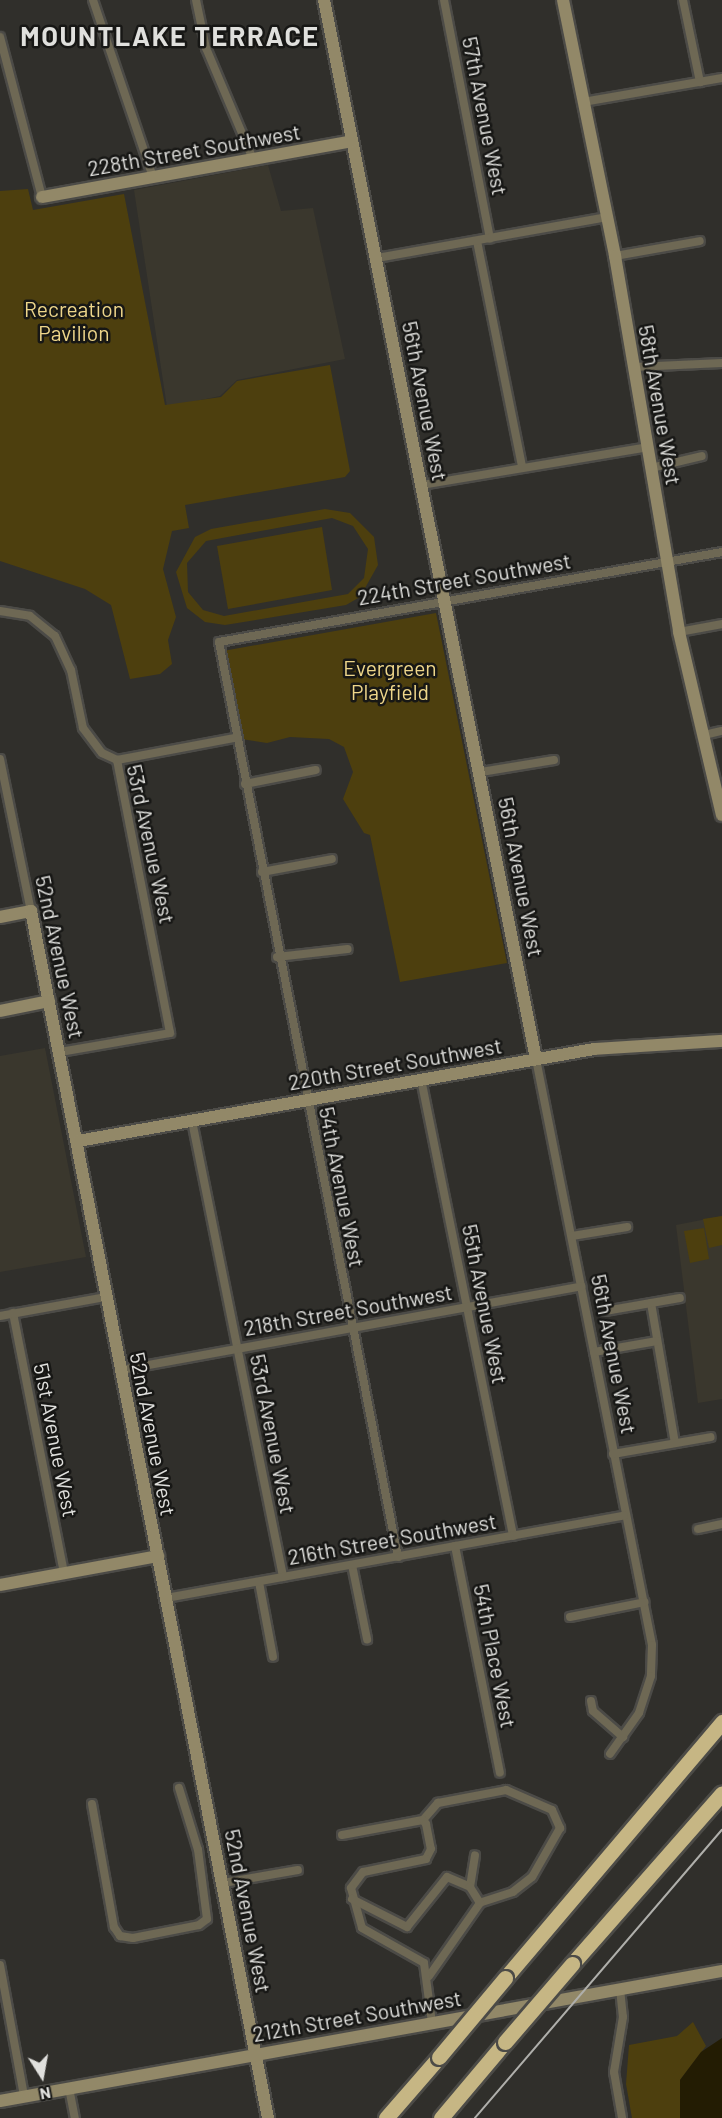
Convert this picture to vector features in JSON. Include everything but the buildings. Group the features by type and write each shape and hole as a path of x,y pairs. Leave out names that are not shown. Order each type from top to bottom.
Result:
{"highway":[{"path":"386,2118 722,1722"},
{"path":"441,2118 722,1793"}],"street":[{"path":"93,0 153,177"},
{"path":"196,0 206,48 253,159"},
{"name":"56th Avenue West","path":"324,0 481,772 624,1516 645,1602 651,1676 639,1713 610,1754"},
{"name":"57th Avenue West","path":"444,0 490,239"},
{"name":"58th Avenue West","path":"563,0 615,256 679,632 722,815"},
{"path":"683,0 700,82"},
{"path":"0,37 42,197"},
{"path":"583,102 722,78"},
{"name":"228th Street Southwest","path":"42,197 352,141"},
{"path":"377,258 607,218"},
{"path":"477,241 522,467"},
{"path":"615,256 700,241"},
{"path":"634,367 722,363"},
{"path":"422,485 648,447"},
{"path":"651,468 702,456"},
{"name":"224th Street Southwest","path":"217,647 226,640 722,552"},
{"name":"53rd Avenue West","path":"0,611 30,616 55,636 71,670 83,728 102,753 117,760 170,1033 60,1052"},
{"path":"679,632 722,624"},
{"name":"54th Avenue West","path":"217,647 398,1557"},
{"path":"704,735 722,731"},
{"path":"117,760 235,738"},
{"name":"52nd Avenue West","path":"0,759 78,1141 106,1297 268,2118"},
{"path":"481,772 554,760"},
{"path":"244,784 316,770"},
{"path":"262,872 332,859"},
{"path":"0,917 31,911"},
{"path":"277,957 348,949"},
{"path":"0,1011 49,1001"},
{"name":"220th Street Southwest","path":"78,1141 536,1059 627,1045 722,1041"},
{"name":"55th Avenue West","path":"422,1079 513,1536"},
{"name":"53rd Avenue West","path":"192,1121 283,1577"},
{"path":"572,1236 627,1227"},
{"name":"218th Street Southwest","path":"121,1370 581,1286"},
{"path":"0,1316 106,1297"},
{"path":"605,1311 680,1298"},
{"path":"651,1303 675,1443"},
{"name":"51st Avenue West","path":"13,1313 64,1574"},
{"path":"594,1352 657,1341"},
{"path":"613,1454 711,1437"},
{"name":"216th Street Southwest","path":"166,1598 624,1516"},
{"path":"698,1528 722,1524"},
{"name":"54th Place West","path":"455,1546 500,1773"},
{"path":"0,1585 158,1557"},
{"path":"352,1565 367,1640"},
{"path":"259,1582 273,1657"},
{"path":"570,1617 645,1602"},
{"path":"591,1701 593,1711 623,1737"},
{"path":"92,1804 114,1927 120,1936 133,1938 199,1925 207,1919 198,1850 179,1788"},
{"path":"342,1835 423,1820 438,1803 491,1789 552,1810 560,1828 532,1878 513,1892 480,1903 429,1976"},
{"path":"423,1820 431,1850 426,1859 363,1872 353,1880 352,1899 362,1929 424,1963 429,1976 432,2023"},
{"path":"470,1887 475,1855"},
{"path":"223,1883 298,1870"},
{"path":"352,1899 407,1927 447,1877 470,1887 480,1903"},
{"path":"0,1965 24,2096"},
{"name":"212th Street Southwest","path":"0,2101 722,1971"},
{"path":"620,1989 623,2017 614,2072 622,2118"},
{"path":"69,2088 75,2118"}],"shaded area":[{"path":"268,165 281,211 313,208 345,359 237,380 220,396 167,407 134,190"},
{"path":"45,1048 86,1257 0,1272 0,1056"},
{"path":"722,1216 722,1399 698,1403 676,1225"},
{"path":"722,2038 722,2118 680,2118 680,2080 701,2052"}],"green space":[{"name":"Recreation Pavilion","path":"28,189 33,210 124,194 165,405 221,397 237,381 330,365 350,471 345,477 185,505 189,528 172,531 163,569 176,617 168,640 172,664 160,674 130,679 111,605 85,589 0,561 0,191"},
{"path":"325,509 350,513 374,537 378,565 360,597 346,605 225,625 205,622 187,608 176,572 195,537 211,529","holes":["332,518 353,526 368,549 364,578 348,594 224,616 203,610 188,592 187,563 206,541"]},
{"path":"322,527 332,590 228,609 217,546"},
{"name":"Evergreen Playfield","path":"436,613 507,963 400,982 370,835 364,833 343,799 353,772 344,747 329,739 290,737 267,743 241,739 223,651"},
{"path":"722,1216 722,1245 709,1248 703,1219"},
{"path":"704,1228 709,1259 690,1263 684,1231"},
{"path":"693,2022 706,2046 680,2080 680,2118 632,2118 626,2084 629,2045 677,2036"}],"tram line":[{"path":"475,2118 722,1830"}],"district":[{"name":"MOUNTLAKE TERRACE","path":"170,36"}]}
